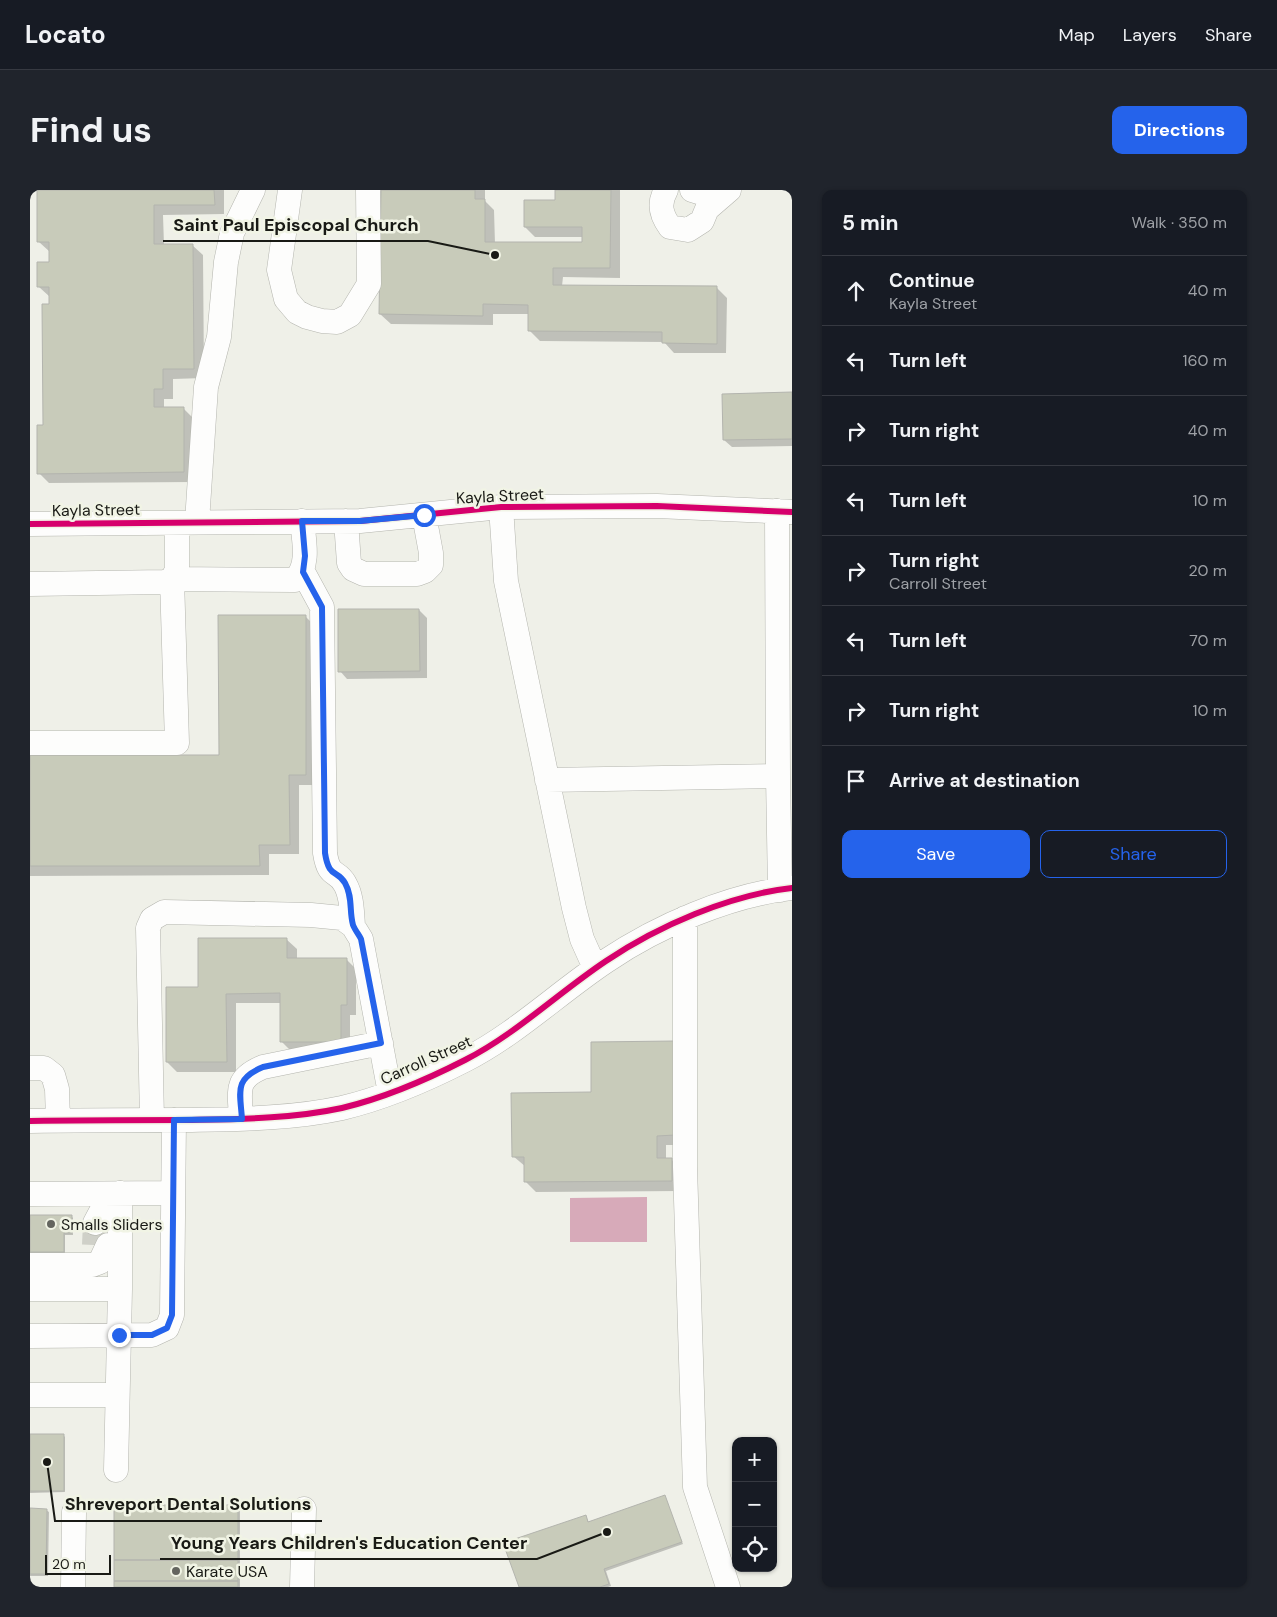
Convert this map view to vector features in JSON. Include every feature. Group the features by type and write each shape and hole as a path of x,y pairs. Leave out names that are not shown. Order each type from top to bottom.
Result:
{"street":[{"path":"30,742 177,742 172,579 177,570 187,523 206,387 219,336 226,262 232,233 253,190"},
{"path":"290,190 279,270 286,299 298,312 307,317 322,321 338,322 350,315 369,284 368,190"},
{"path":"666,190 661,198 661,216 670,227 688,230 702,221 707,209 723,194"},
{"path":"692,190 723,194"},
{"name":"Kayla Street","path":"30,524 346,521 501,507 657,506 784,511"},
{"path":"501,507 506,581 574,908 582,939 595,968"},
{"path":"784,511 778,776 786,889"},
{"path":"346,521 349,562 353,569 364,574 417,574 425,571 431,565 431,553 424,515"},
{"path":"302,521 305,556 303,572 322,607 325,853 327,866 332,873 344,881 350,894 353,926"},
{"path":"30,584 165,582 172,579 295,580 303,572"},
{"path":"547,780 778,776"},
{"name":"Carroll Street","path":"30,1121 242,1119 311,1114 343,1108 390,1093 466,1060 522,1025 595,968 632,945 686,918 716,907 786,889"},
{"path":"30,1336 152,1335 167,1328 172,1315 173,1193 163,1120 148,928 152,919 164,912 311,915 342,918 353,926 361,939 390,1093"},
{"path":"686,918 685,1167 695,1487 728,1587"},
{"path":"242,1119 240,1087 243,1079 250,1072 263,1067 381,1043"},
{"path":"30,1068 44,1068 53,1075 57,1089 58,1120"},
{"path":"30,1194 104,1223 173,1193"},
{"path":"30,1265 92,1265 100,1262 104,1223"},
{"path":"104,1223 120,1289 116,1470"},
{"path":"30,1289 120,1289"},
{"path":"30,1395 117,1395"},
{"path":"302,1587 304,1509"},
{"path":"73,1587 74,1512"}],"shaded area":[{"path":"647,1197 647,1242 570,1242 570,1198"}],"building":[{"path":"37,190 214,190 215,205 154,205 154,244 193,244 194,369 163,369 163,389 154,389 154,407 184,407 184,472 37,474 37,425 43,425 42,304 49,304 49,287 37,287 37,262 49,262 49,242 37,242"},
{"path":"381,190 475,190 475,199 485,199 485,242 582,242 582,227 524,227 524,200 555,200 555,190 611,190 610,268 553,268 553,285 717,286 717,344 662,343 662,332 528,331 528,305 483,304 483,316 379,314"},
{"path":"792,392 792,439 723,440 722,394"},
{"path":"338,609 419,609 420,671 338,672"},
{"path":"218,615 306,615 306,775 289,775 290,845 259,845 260,866 30,866 30,755 219,755"},
{"path":"198,938 287,938 287,958 347,958 347,1005 341,1005 341,1042 280,1042 280,993 226,994 227,1062 166,1062 166,987 198,987"},
{"path":"675,1041 675,1135 657,1136 657,1158 672,1158 672,1181 524,1182 524,1157 512,1157 511,1093 591,1092 591,1042"},
{"name":"Smalls Sliders","path":"30,1215 72,1215 72,1233 64,1233 64,1252 30,1252"},
{"path":"30,1434 64,1434 64,1491 30,1491"},
{"path":"665,1495 682,1542 604,1569 609,1584 600,1587 519,1587 503,1543 586,1515 588,1522"},
{"path":"114,1505 238,1505 238,1560 114,1560"},
{"path":"30,1508 47,1509 46,1574 30,1574"},
{"name":"Karate USA","path":"114,1560 238,1560 238,1581 114,1581"},
{"path":"114,1581 238,1581 238,1587 114,1587"}],"tunnel":[{"path":"94,1245 95,1223"}],"cycle path":[{"path":"30,524 360,521 501,507 657,506 792,512"},
{"path":"30,1121 264,1118 323,1112 373,1099 435,1075 484,1050 606,961 671,924 744,897 792,888"}],"place":[{"name":"Saint Paul Episcopal Church","path":"495,255"},
{"name":"Smalls Sliders","path":"51,1224"},
{"name":"Shreveport Dental Solutions","path":"47,1462"},
{"name":"Young Years Children's Education Center","path":"607,1532"},
{"name":"Karate USA","path":"176,1571"}],"route":[{"path":"119,1335 152,1335 167,1328 172,1315 174,1120 242,1119 240,1087 243,1079 250,1072 263,1067 381,1043 361,939 353,926 350,894 344,881 332,873 327,866 325,853 322,607 303,572 305,556 302,521 360,521 424,515"}]}
